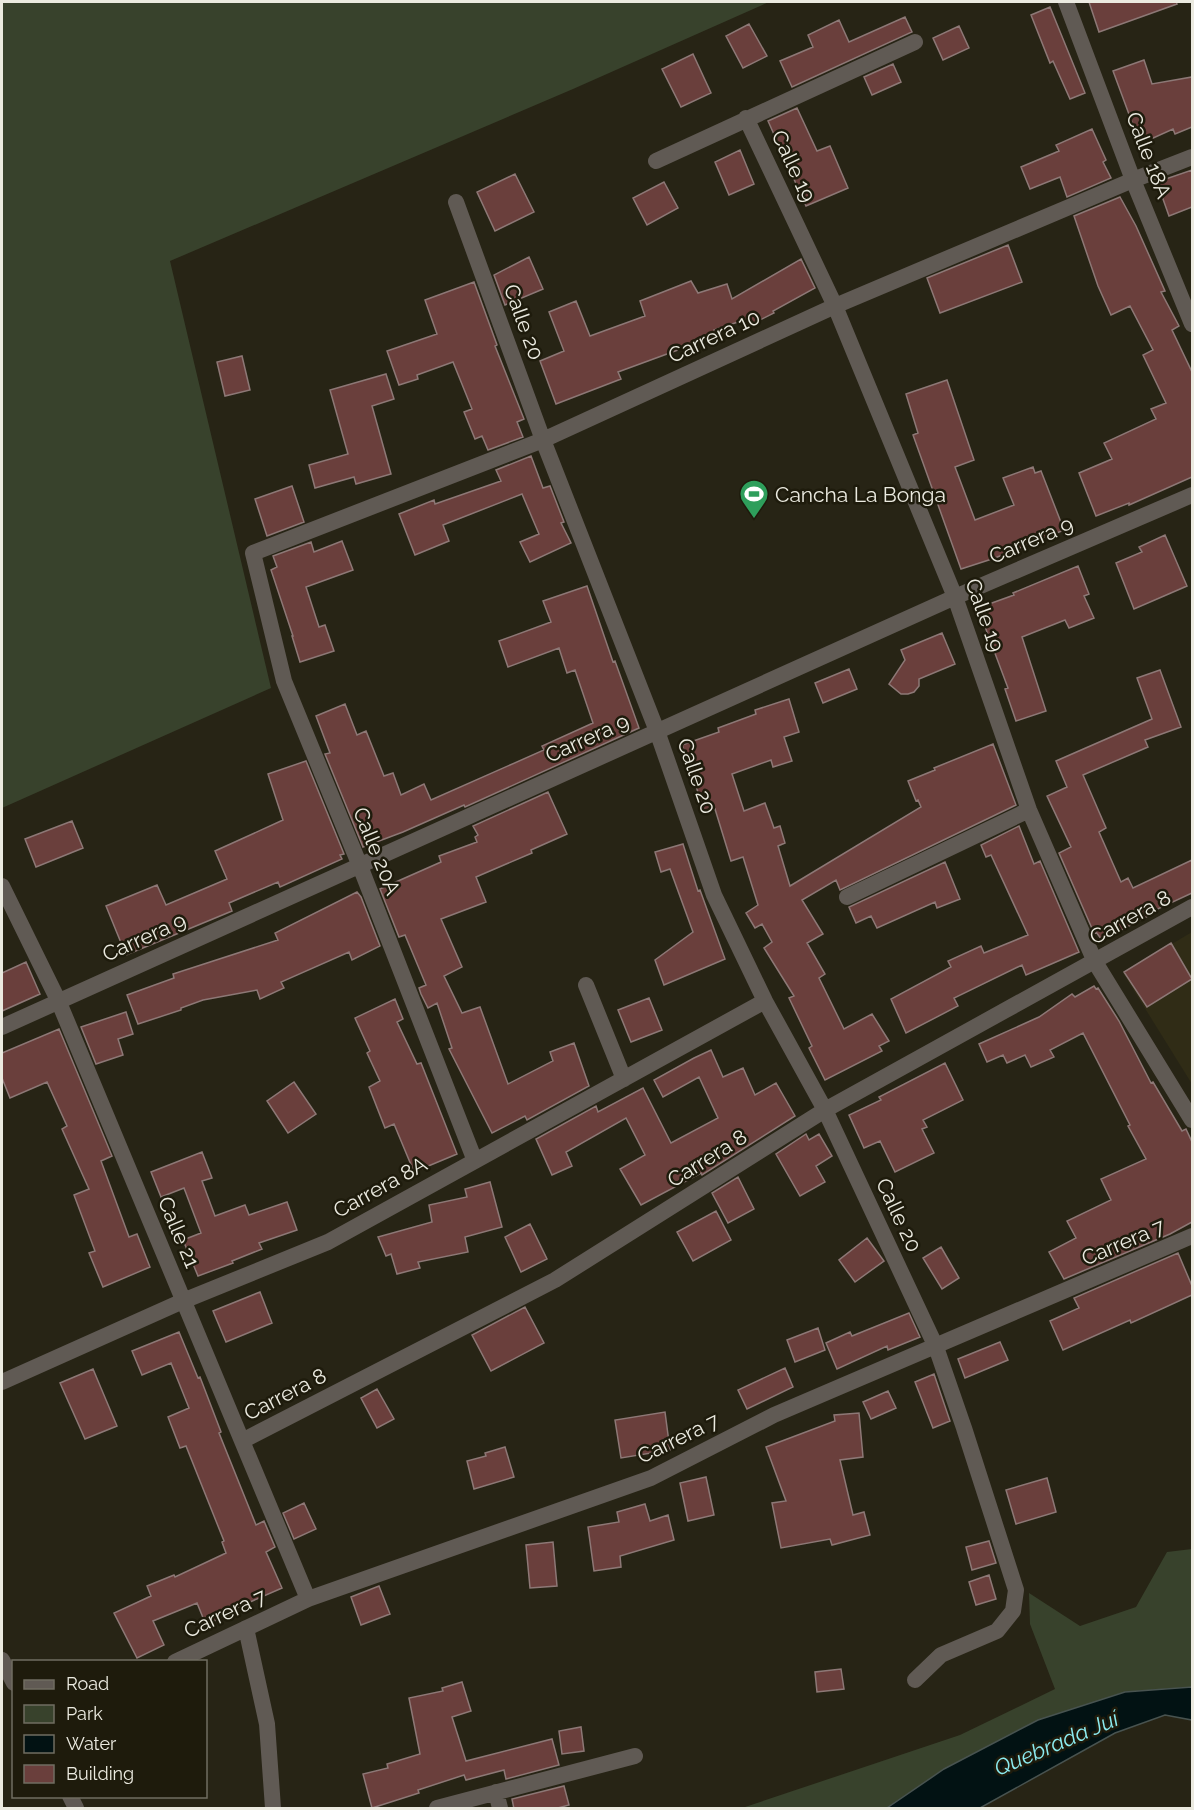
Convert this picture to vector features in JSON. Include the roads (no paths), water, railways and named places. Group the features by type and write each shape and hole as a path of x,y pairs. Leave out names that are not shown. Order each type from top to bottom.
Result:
{"street":[{"name":"Calle 18A","path":"1066,2 1133,180 1192,324"},
{"path":"656,160 915,42"},
{"name":"Calle 19","path":"746,118 835,306 955,597 1029,810 1095,962 1192,1120"},
{"name":"Carrera 10","path":"253,553 543,440 835,306 1192,157"},
{"name":"Calle 20","path":"456,202 543,440 657,731 714,895 765,1001 825,1110 936,1347 1016,1590 1013,1611 997,1631 941,1655 915,1680"},
{"name":"Carrera 9","path":"2,1027 955,597 1192,495"},
{"name":"Calle 20A","path":"253,553 284,681 360,866 475,1161"},
{"path":"847,897 1029,810"},
{"name":"Calle 21","path":"2,886 58,1000 308,1599"},
{"name":"Carrera 8","path":"242,1442 555,1280 825,1110 1192,907"},
{"path":"586,985 624,1079"},
{"name":"Carrera 8A","path":"2,1382 183,1301 328,1242 765,1001"},
{"name":"Carrera 7","path":"179,1660 308,1599 651,1478 774,1415 1192,1236"},
{"path":"246,1628 267,1724 273,1809"},
{"path":"2,1659 12,1679"},
{"path":"437,1809 498,1800 635,1756"}],"water":[{"name":"Quebrada Juí","path":"1192,1687 1192,1720 1165,1715 1115,1733 980,1808 887,1808 944,1769 1038,1720 1125,1692"}],"place":[{"name":"Cancha La Bonga","path":"754,520"}]}
